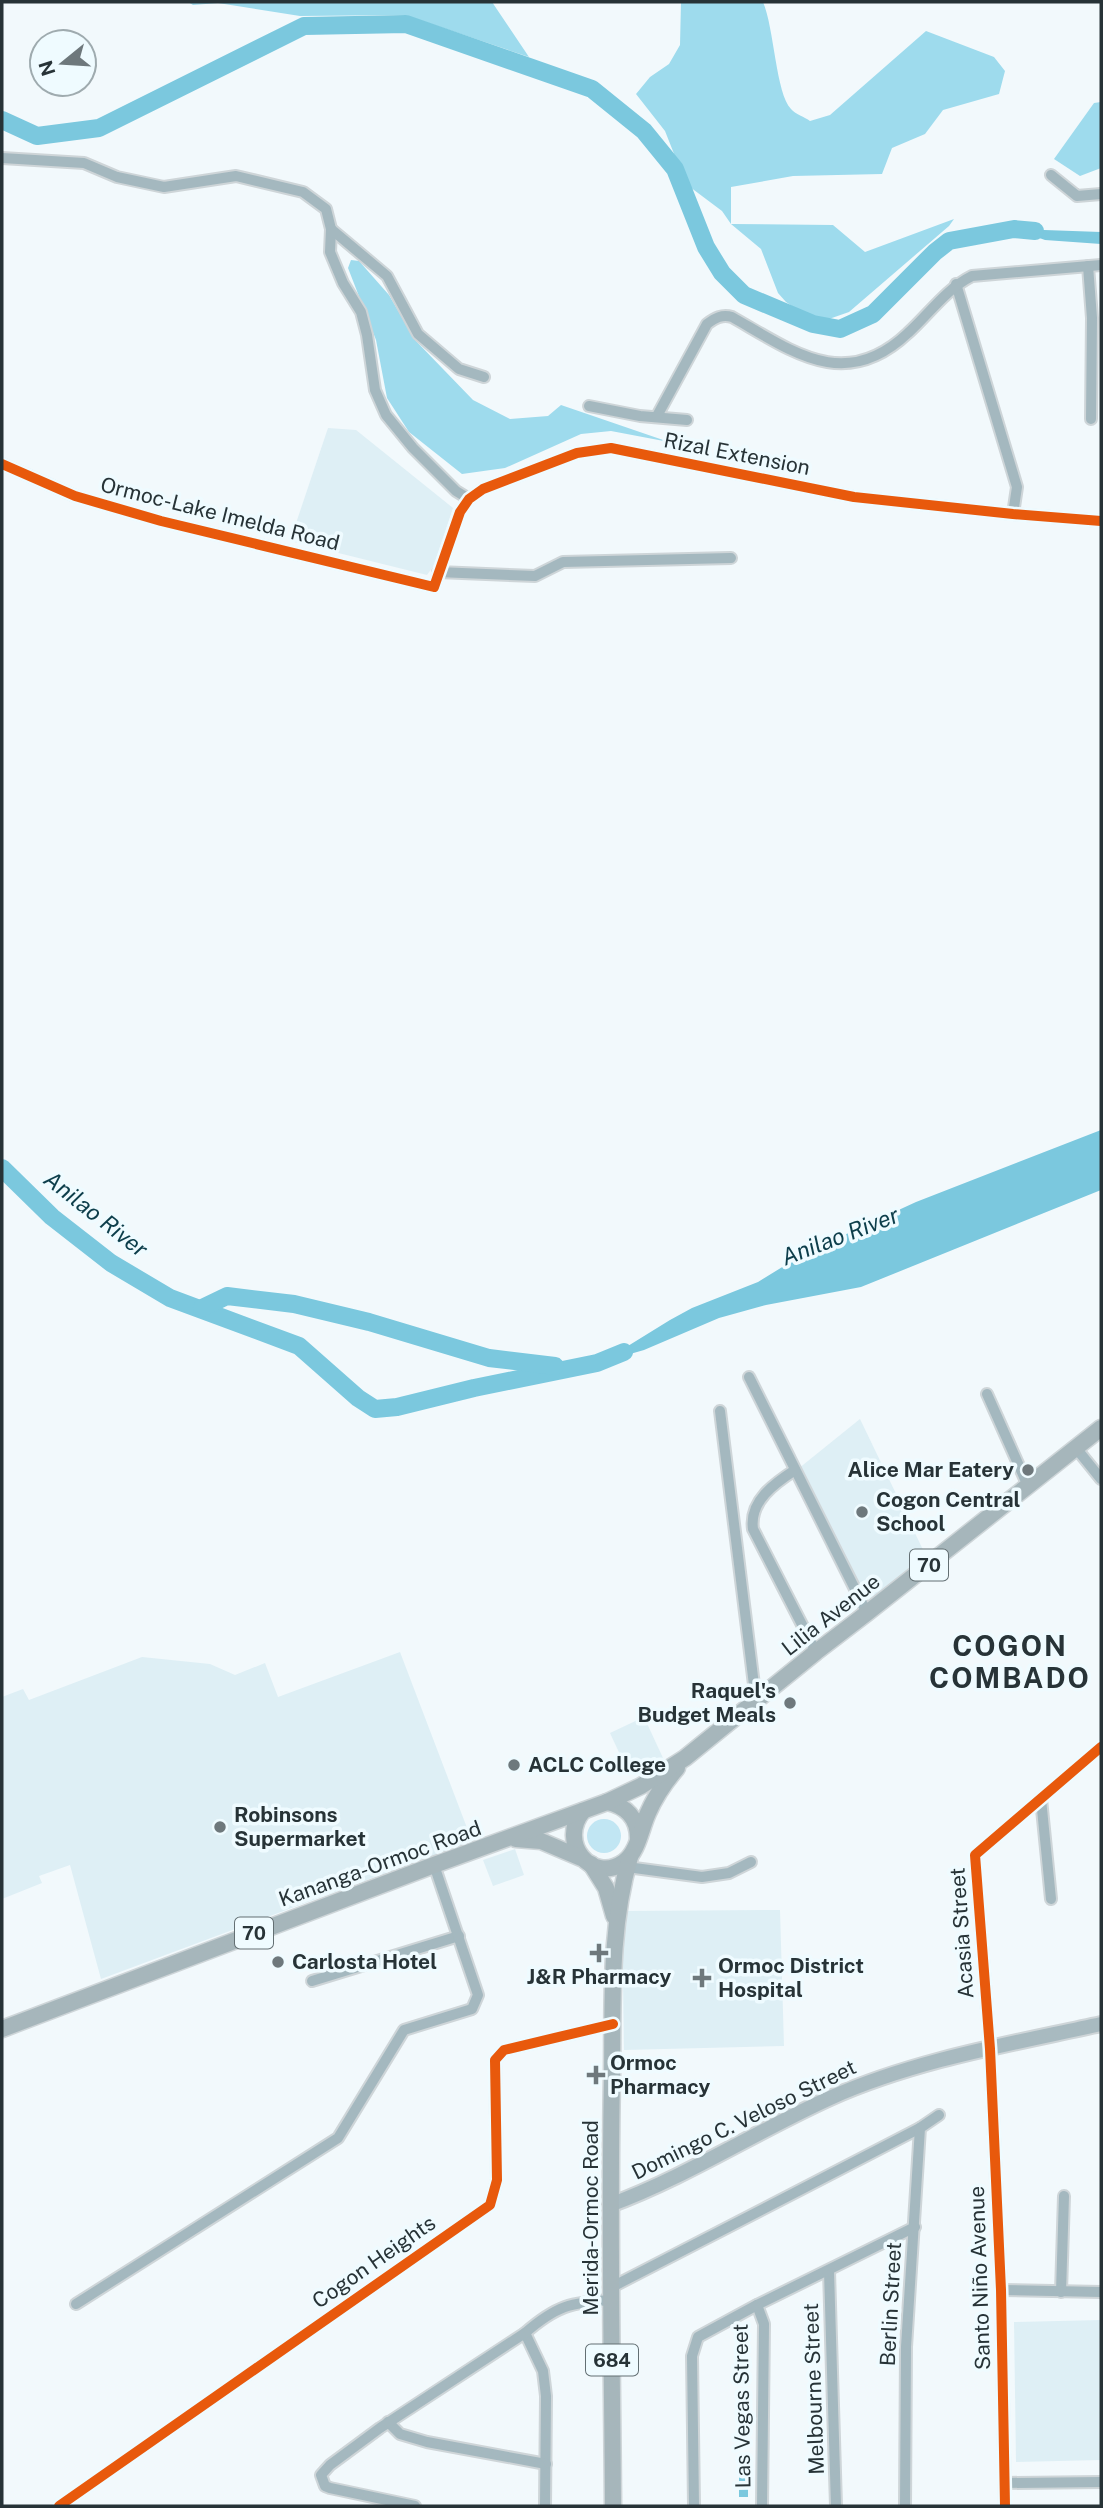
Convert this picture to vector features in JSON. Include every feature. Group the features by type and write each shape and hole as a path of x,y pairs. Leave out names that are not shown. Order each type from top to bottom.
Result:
{"highway":[{"name":"Lilia Avenue","path":"685,1758 816,1651 867,1614 1101,1428"},
{"name":"70","path":"583,1811 641,1786 685,1758"},
{"name":"70","path":"510,1839 541,1841 607,1868 629,1862 654,1800 685,1758"},
{"path":"607,1802 624,1808 631,1814 638,1831 638,1840"},
{"path":"583,1811 575,1824 573,1839 587,1862"},
{"name":"Kananga-Ormoc Road","path":"2,2029 434,1864 583,1811"},
{"name":"Merida-Ormoc Road","path":"587,1862 602,1880 610,1896 615,1929 610,2205 613,2506"},
{"name":"Merida-Ormoc Road","path":"615,1929 629,1862"}],"main road":[{"name":"Domingo C. Veloso Street","path":"610,2205 645,2192 830,2098 892,2074 1101,2024"}],"street":[{"path":"2,158 84,163 117,177 164,187 236,176 303,192 326,209 331,229 330,252 343,283 360,312 367,335 376,390 386,415 413,448 456,491 469,499 460,512 438,572 535,576 563,562 731,558"},
{"path":"1051,175 1077,196 1101,194"},
{"path":"331,229 387,276 418,334 459,369 484,377"},
{"path":"657,416 707,324 714,318 724,315 732,317 805,358 822,362 859,361 895,345 957,284 972,276 1101,265"},
{"path":"1088,266 1092,318 1091,419"},
{"path":"957,284 1017,487 1013,514"},
{"path":"589,406 640,416 687,420"},
{"name":"Rizal Extension","path":"469,499 483,489 577,453 611,448 854,497 1101,521"},
{"name":"Ormoc-Lake Imelda Road","path":"2,464 87,500 161,521 434,587 438,572"},
{"path":"750,1377 867,1614"},
{"path":"987,1394 1028,1486"},
{"path":"720,1411 755,1701"},
{"path":"1076,1448 1101,1479"},
{"path":"796,1469 764,1495 754,1510 752,1521 753,1530 816,1651"},
{"name":"Acasia Street","path":"990,2049 975,1855 1101,1747"},
{"path":"1041,1799 1051,1899"},
{"path":"629,1862 702,1877 729,1873 751,1862"},
{"path":"76,2304 338,2138 404,2030 472,2009 478,1995 434,1864"},
{"path":"312,1981 458,1936"},
{"name":"Cogon Heights","path":"59,2506 490,2205 498,2180 495,2060 504,2050 613,2024"},
{"name":"Santo Niño Avenue","path":"990,2049 1001,2290 1005,2506"},
{"path":"415,2506 325,2486 321,2475 330,2465 388,2422 525,2333 545,2316 579,2302 612,2293 920,2128 939,2115"},
{"name":"Berlin Street","path":"905,2506 906,2347 920,2128"},
{"path":"1061,2292 1065,2196"},
{"path":"694,2506 692,2356 698,2337 915,2227"},
{"name":"Melbourne Street","path":"829,2271 836,2506"},
{"path":"1001,2290 1101,2292"},
{"name":"Las Vegas Street","path":"757,2305 764,2324 762,2506"},
{"path":"525,2333 543,2371 547,2396 545,2506"},
{"path":"388,2422 400,2434 427,2442 546,2464"},
{"path":"1004,2483 1101,2482"}],"shaded area":[{"path":"188,2 492,2 529,57 405,15 300,16 218,3 193,5"},
{"path":"681,2 763,2 786,101 793,111 810,121 830,115 926,31 994,57 1005,71 999,94 943,110 925,134 892,148 882,174 793,176 731,187 731,224 722,211 686,184 665,131 636,94 650,77 669,64 680,45"},
{"path":"1101,102 1101,168 1080,176 1054,159 1094,103"},
{"path":"954,219 849,312 829,319 805,315 786,302 778,293 761,249 731,224 833,225 865,252"},
{"path":"1014,229 1101,232 1101,244 1045,240"},
{"path":"351,260 359,261 389,295 415,340 473,400 510,419 548,416 561,405 669,442 611,431 581,434 505,468 462,474 409,432 387,398 376,340 348,268"},
{"path":"328,428 356,430 453,508 434,565 427,575 290,541"},
{"path":"1101,1130 1101,1190 861,1287 766,1305 719,1318 644,1350 602,1362 692,1308 758,1282 805,1253 916,1202"},
{"name":"Cogon Central School","path":"860,1419 926,1556 866,1603 798,1469"},
{"path":"400,1652 472,1841 101,1979 70,1865 39,1876 42,1883 2,1899 2,1697 23,1689 29,1700 142,1657 210,1664 235,1675 265,1663 278,1697"},
{"path":"644,1717 663,1758 629,1774 610,1733"},
{"path":"604,1819 616,1824 621,1836 616,1848 604,1853 592,1848 587,1836 592,1824"},
{"path":"515,1849 524,1875 493,1886 483,1860"},
{"name":"Ormoc District Hospital","path":"780,1910 784,2046 624,2050 622,1911"},
{"path":"1101,2320 1101,2460 1016,2462 1014,2322"},
{"path":"739,2467 748,2467 748,2497 739,2497"}],"waterway":[{"path":"2,120 37,136 99,128 304,26 406,24 592,89 644,131 675,169 706,247 722,273 744,295 813,324 840,329 873,314 949,241 1014,229 1035,231"},
{"name":"Anilao River","path":"2,1168 52,1217 111,1263 170,1298 299,1346 358,1398 375,1409 397,1407 597,1363 624,1352"},
{"name":"Anilao River","path":"202,1308 227,1296 294,1304 369,1322 489,1358 555,1366"}],"cycle path":[{"path":"2,464 75,496 161,521 434,587 460,512 469,499 483,489 577,453 611,448 854,497 1101,521"},
{"path":"1005,2506 1001,2290 990,2049 975,1855 1101,1747"},
{"path":"59,2506 490,2205 497,2180 495,2060 504,2050 613,2024"}],"place":[{"name":"Alice Mar Eatery","path":"1028,1470"},
{"name":"Cogon Central School","path":"862,1512"},
{"name":"Raquel's Budget Meals","path":"790,1703"},
{"name":"ACLC College","path":"514,1765"},
{"name":"Robinsons Supermarket","path":"220,1827"},
{"name":"J&R Pharmacy","path":"599,1953"},
{"name":"Carlosta Hotel","path":"278,1962"},
{"name":"Ormoc District Hospital","path":"702,1978"},
{"name":"Ormoc Pharmacy","path":"596,2075"}],"district":[{"name":"COGON COMBADO","path":"1010,1662"}]}
